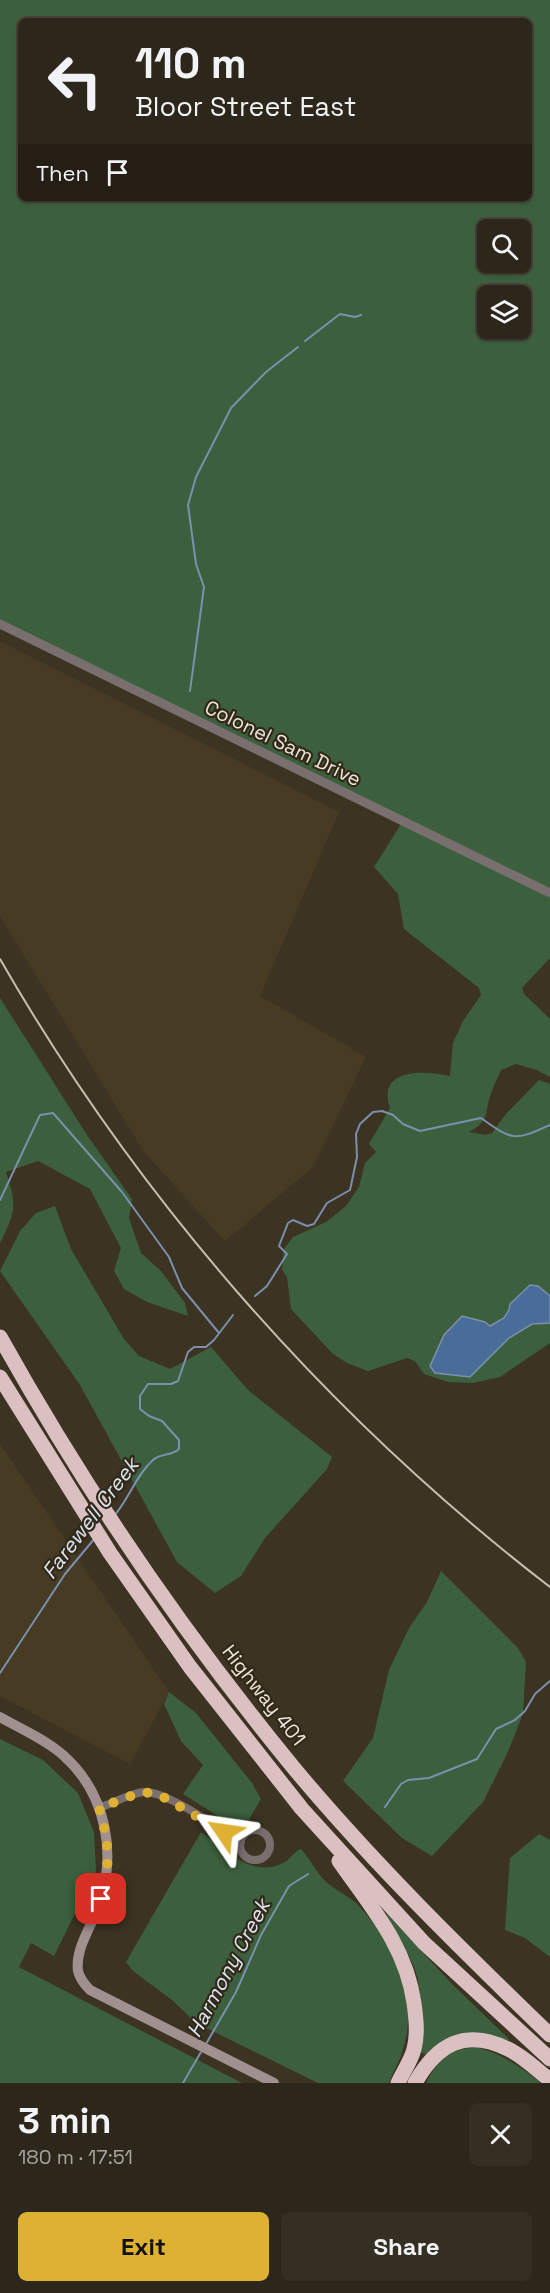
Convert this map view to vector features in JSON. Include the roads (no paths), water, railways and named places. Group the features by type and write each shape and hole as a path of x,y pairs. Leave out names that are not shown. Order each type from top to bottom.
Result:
{"highway":[{"name":"Highway 401","path":"0,1337 105,1512 200,1646 294,1767 446,1935 550,2035"},
{"name":"Highway 401","path":"0,1377 89,1523 190,1667 302,1809 424,1943 550,2059"},
{"path":"302,1809 393,1938 404,1960 411,1982 417,2023 414,2050 398,2083"},
{"path":"416,2083 437,2053 455,2042 481,2040 509,2049 550,2080"}],"main road":[{"path":"0,1717 39,1738 62,1754 84,1778 99,1808 108,1840 108,1868 101,1899 79,1958 78,1970 81,1980 90,1990 274,2083"}],"street":[{"name":"Colonel Sam Drive","path":"0,624 550,893"},
{"path":"99,1808 142,1792 158,1794 172,1800 241,1842"}],"water":[{"path":"530,1285 538,1286 550,1296 550,1323 532,1324 509,1338 470,1377 435,1373 430,1366 444,1335 462,1316 485,1322 490,1326 504,1318 510,1304"}],"waterway":[{"path":"305,341 340,314 355,317 361,315"},
{"path":"190,691 204,587 196,564 188,505 196,477 231,408 266,372 298,347"},
{"name":"Farewell Creek","path":"255,1296 267,1286 287,1254 279,1246 288,1223 293,1220 307,1226 314,1224 327,1203 350,1190 357,1157 356,1134 360,1124 373,1112 382,1111 393,1115 403,1124 420,1131 481,1118 500,1131 514,1136 529,1134 550,1125"},
{"path":"0,1200 40,1115 53,1113 122,1192 169,1257 182,1288 219,1333"},
{"name":"Farewell Creek","path":"114,1516 147,1466 159,1456 179,1449 179,1440 162,1421 149,1416 140,1409 140,1396 148,1384 171,1384 178,1381 188,1352 194,1347 206,1347 233,1315"},
{"name":"Farewell Creek","path":"0,1673 65,1574 95,1538"},
{"name":"Harmony Creek","path":"385,1807 401,1784 408,1780 429,1778 477,1759 496,1729 515,1720 525,1711 535,1694 550,1681"},
{"name":"Harmony Creek","path":"206,2044 236,1992 261,1935 289,1886 308,1874"},
{"name":"Harmony Creek","path":"183,2083 201,2052"}],"railway":[{"path":"0,959 54,1048 114,1135 177,1219 244,1300 390,1451 469,1521 550,1587"}]}
